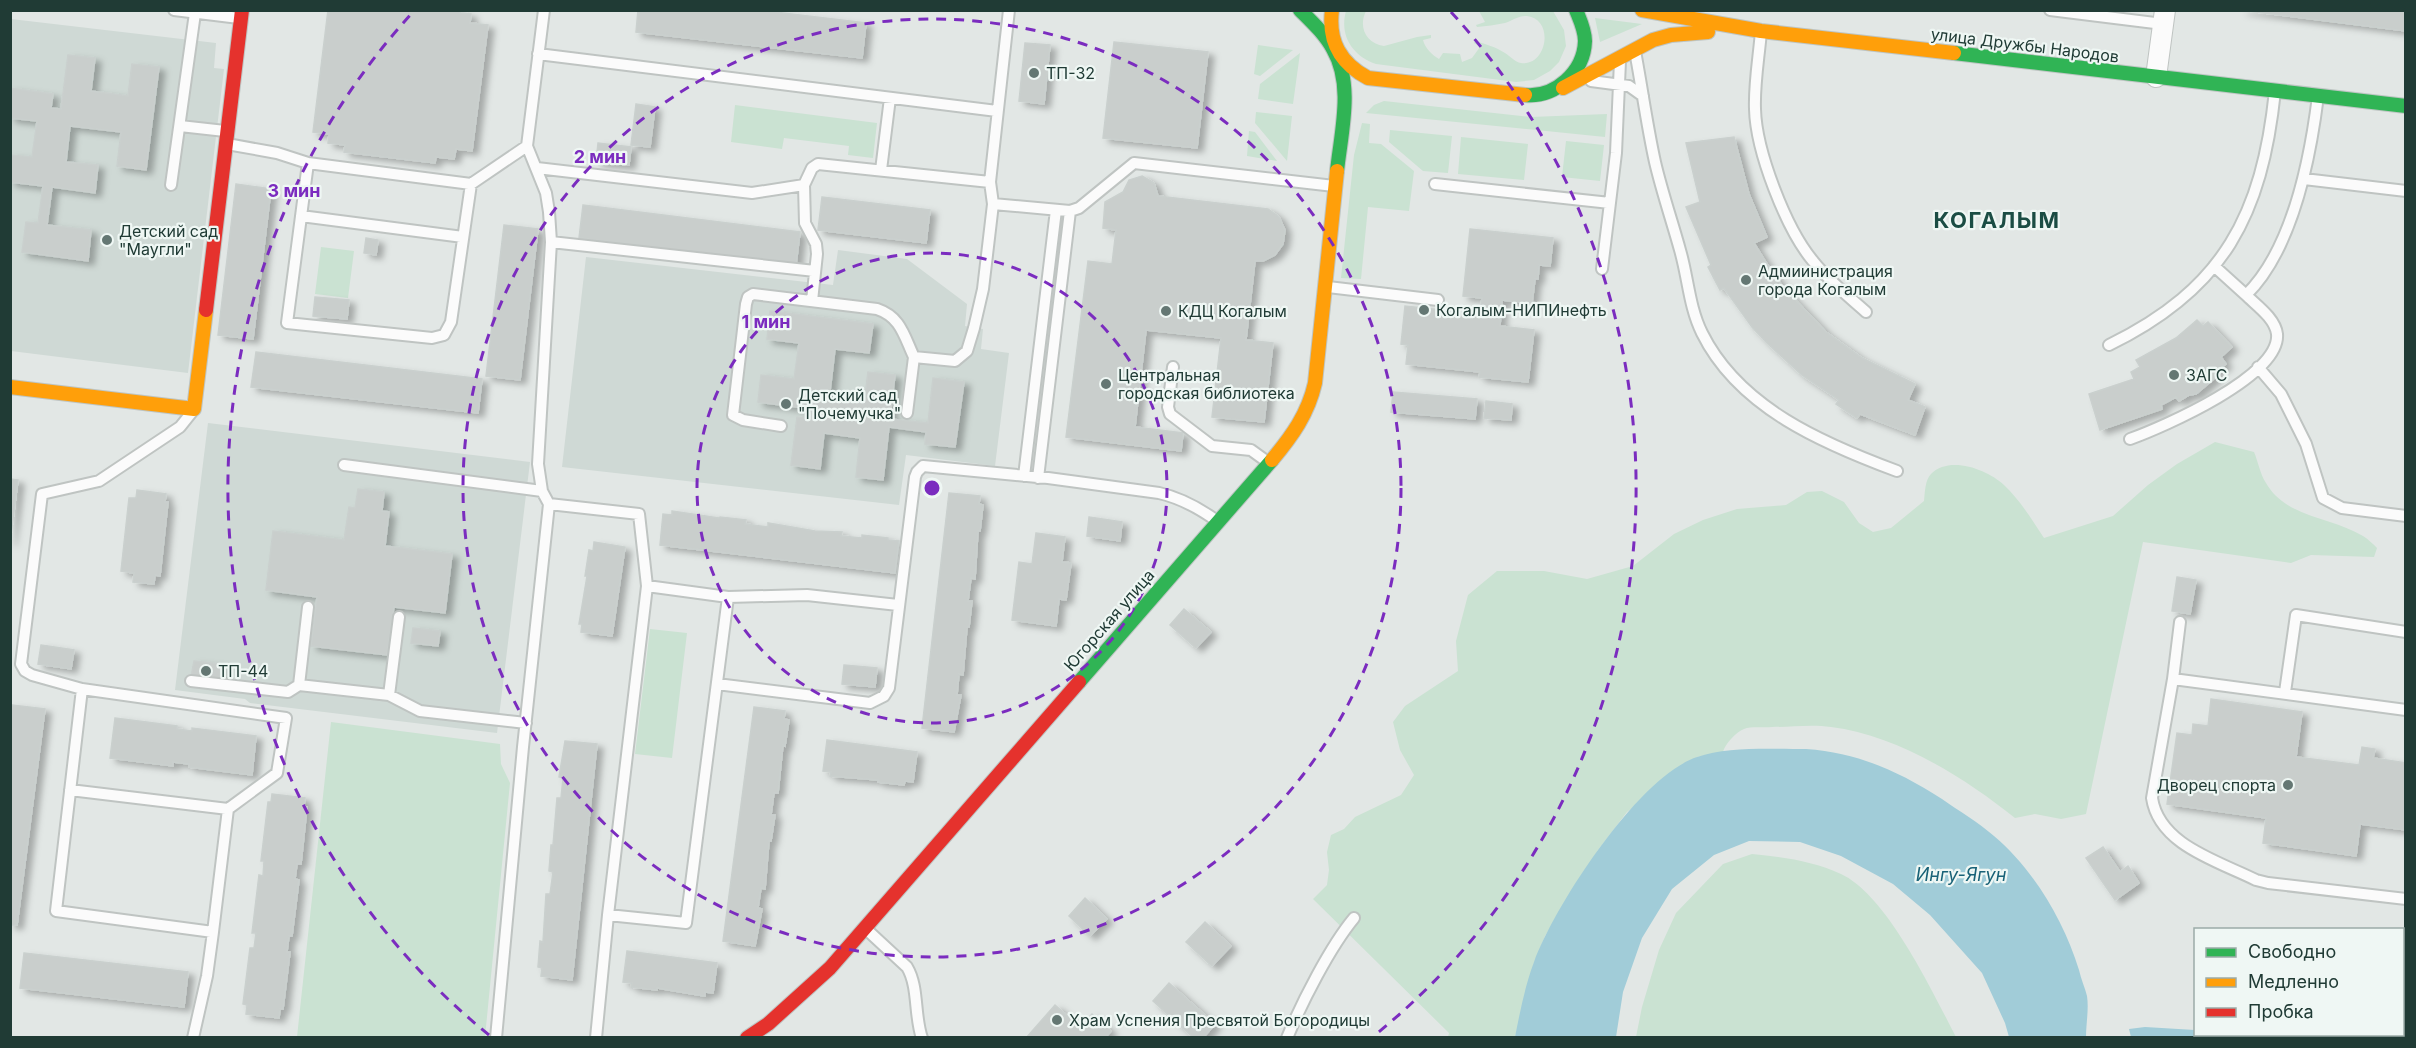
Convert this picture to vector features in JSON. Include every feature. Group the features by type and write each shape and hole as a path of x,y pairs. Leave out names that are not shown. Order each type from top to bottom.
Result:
{"street":[{"path":"1300,10 1348,66 1360,75 1398,83 1522,96 1536,96 1582,79 1666,36 1761,31"},
{"path":"1332,10 1330,33 1338,54"},
{"path":"1550,92 1563,85 1574,75 1581,62 1585,48 1585,34 1576,10"},
{"name":"улица Дружбы Народов","path":"1642,10 1761,31 2406,106"},
{"path":"10,387 194,409 242,14"},
{"path":"2156,77 2164,17"},
{"name":"Югорская улица","path":"747,1038 803,995 830,968 1298,428 1310,406 1317,373 1337,186 1346,95 1338,54"},
{"path":"1375,92 1398,83"},
{"path":"1341,148 1361,105"}],"lane":[{"path":"174,10 242,14"},
{"path":"496,1038 549,504 543,491 538,464 538,448 551,242 549,212 537,168 527,146 544,10"},
{"path":"914,357 955,361 967,351 983,289 993,204 990,182 1009,10"},
{"path":"2050,10 2164,17"},
{"path":"171,185 195,13"},
{"path":"1761,31 1755,110 1767,165 1776,190 1806,252 1866,312"},
{"path":"1635,51 1655,161 1681,252 1695,318 1702,334 1736,380 1782,417 1853,454 1898,471"},
{"path":"538,54 997,111"},
{"path":"1602,269 1616,153 1620,59"},
{"path":"1582,79 1635,89 1643,96"},
{"path":"2109,345 2140,328 2183,299 2214,266 2238,230 2258,186 2267,148 2275,91"},
{"path":"2246,295 2256,285 2272,260 2297,204 2304,179 2318,96"},
{"path":"881,170 890,98"},
{"path":"180,126 228,138 308,163 471,184 527,146"},
{"path":"308,163 287,323 432,339 444,335 451,322 471,184"},
{"path":"993,204 1070,211 1079,208 1134,163 1337,186"},
{"path":"812,301 817,254 816,244 805,223 804,185 812,168 818,164 990,182"},
{"path":"537,168 752,193 804,185"},
{"path":"2304,179 2406,191"},
{"path":"1435,184 1610,203"},
{"path":"1024,476 1056,210"},
{"path":"1038,478 1070,211"},
{"path":"301,216 463,237"},
{"path":"551,242 815,271"},
{"path":"2130,439 2165,426 2201,408 2232,388 2258,367 2273,349 2277,332 2274,325 2214,266"},
{"path":"1326,287 1438,300"},
{"path":"781,426 742,420 733,415 746,304 748,297 753,294 877,309 896,319 914,357 907,413"},
{"path":"1173,367 1168,406 1170,414 1212,446 1251,450 1269,463"},
{"path":"2258,367 2281,394 2306,444 2323,498 2342,508 2406,516"},
{"path":"70,790 228,809 278,773 286,718 82,689 33,675 25,671 21,664 42,494 99,481 180,428 194,409"},
{"path":"344,465 543,491"},
{"path":"717,684 870,703 884,696 889,688 917,472 923,466 1024,476 1174,497 1203,511 1217,521"},
{"path":"549,504 639,514 647,586 608,915 596,1038"},
{"path":"647,586 728,597 807,595 898,605"},
{"path":"608,915 686,923 728,597"},
{"path":"299,685 308,607"},
{"path":"2285,692 2296,615 2406,632"},
{"path":"389,695 399,618"},
{"path":"2180,622 2173,679 2152,798 2154,812 2172,836 2268,884 2406,899"},
{"path":"2173,679 2285,692 2406,710"},
{"path":"191,681 288,692 299,685 389,695 420,711 526,723"},
{"path":"82,689 56,910 213,932"},
{"path":"193,1038 207,976 228,809"},
{"path":"1287,1038 1303,1003 1344,930 1354,918"},
{"path":"865,928 907,967 912,975 917,1022 922,1038"}],"shaded area":[{"name":"Детский сад \"Маугли\"","path":"11,19 216,43 214,68 224,69 188,373 11,351"},
{"name":"Детский сад \"Почемучка\"","path":"838,250 907,259 967,304 965,326 983,329 981,349 1009,353 995,466 906,455 899,505 562,467 586,257 833,285"},
{"path":"208,423 530,462 497,733 250,703 245,699 175,690"}],"green space":[{"path":"1346,11 1366,11 1363,23 1365,33 1372,42 1384,46 1431,35 1431,38 1423,40 1424,43 1429,51 1439,59 1443,53 1460,54 1462,62 1472,58 1480,47 1474,43 1475,41 1498,49 1521,63 1537,58 1542,51 1544,33 1542,25 1536,19 1524,16 1505,23 1477,27 1476,25 1485,22 1479,11 1553,11 1564,30 1566,46 1559,62 1550,71 1534,80 1516,82 1376,64 1361,56 1346,37 1344,20"},
{"path":"1595,18 1642,24 1600,42"},
{"path":"1258,45 1293,50 1260,76 1254,74"},
{"path":"1300,53 1293,104 1258,99 1260,84"},
{"path":"1384,101 1531,117 1607,114 1605,137 1366,113 1374,105"},
{"path":"735,105 877,123 873,158 848,155 849,146 784,138 782,149 731,142"},
{"path":"1256,112 1292,116 1287,161 1255,123"},
{"path":"1362,123 1370,124 1369,143 1381,144 1414,171 1409,211 1368,207 1361,279 1341,278 1354,155"},
{"path":"1390,130 1452,136 1448,173 1423,171 1389,142"},
{"path":"1249,131 1255,132 1277,161 1247,156"},
{"path":"1461,137 1528,144 1524,180 1458,174"},
{"path":"1566,141 1604,145 1600,181 1562,177"},
{"path":"321,247 354,251 348,298 315,294"},
{"path":"2215,442 2254,452 2264,479 2275,495 2297,510 2363,536 2377,548 2374,557 2311,555 2291,563 2143,542 2086,814 2061,819 2035,814 2015,818 1974,788 1929,760 1881,739 1856,732 1816,726 1744,729 1731,739 1723,752 1697,757 1627,812 1598,850 1545,936 1534,963 1515,1037 1448,1037 1449,1033 1313,899 1327,885 1329,870 1327,852 1331,835 1344,829 1355,817 1401,795 1414,775 1400,750 1393,722 1405,706 1458,671 1456,641 1468,595 1497,571 1544,571 1587,579 1633,566 1674,534 1703,520 1737,509 1786,505 1807,492 1822,491 1844,502 1859,523 1873,532 1891,528 1924,501 1926,483 1931,474 1939,468 1958,465 1979,470 1997,479 2026,510 2044,538 2113,516 2148,485 2177,464"},
{"path":"650,629 687,633 672,758 635,754"},
{"path":"331,722 500,744 501,764 510,783 485,1037 297,1037"},
{"path":"1752,854 1786,858 1820,866 1841,874 1858,885 1892,923 1922,972 1956,1037 1636,1037 1642,1007 1659,950 1676,913 1723,864"}],"water":[{"name":"Ингу-Ягун","path":"1751,749 1806,749 1861,759 1894,772 1942,799 1988,831 2009,850 2035,880 2046,897 2073,952 2087,996 2086,1037 2009,1037 1982,973 1930,915 1893,884 1841,856 1800,842 1749,841 1714,855 1672,889 1642,938 1623,992 1616,1037 1515,1037 1534,962 1560,909 1601,846 1650,789 1674,769 1709,753"},
{"path":"2145,1027 2194,1030 2194,1036 2247,1037 2131,1037 2129,1029"}],"building":[{"path":"328,10 460,10 460,13 471,14 470,23 488,25 472,151 456,149 454,159 436,157 435,163 344,152 345,145 328,143 329,134 313,132"},
{"path":"638,10 758,10 866,23 862,58 636,32"},
{"path":"2240,10 2406,10 2406,31"},
{"path":"1114,42 1208,52 1197,148 1103,138"},
{"name":"ТП-32","path":"1025,43 1050,45 1044,104 1019,101"},
{"path":"68,55 95,58 91,91 128,96 132,64 159,67 146,170 117,166 121,132 70,126 66,162 98,165 95,193 52,187 47,225 91,230 88,261 22,252 26,222 38,223 43,186 10,182 10,155 32,157 37,121 10,118 10,88 53,94 51,108 61,109"},
{"path":"636,104 655,107 650,147 631,145"},
{"name":"Адмиинистрация города Когалым","path":"1734,137 1749,194 1767,237 1754,243 1783,287 1826,332 1862,358 1915,384 1908,400 1925,407 1915,435 1860,414 1857,418 1836,404 1839,400 1802,375 1767,343 1752,327 1724,288 1720,290 1708,267 1711,265 1686,207 1700,202 1686,143"},
{"path":"598,143 631,147 629,165 596,162"},
{"name":"КДЦ Когалым","path":"1142,176 1154,183 1158,196 1268,209 1279,217 1285,230 1283,244 1275,255 1263,261 1255,261 1246,340 1273,343 1264,422 1212,417 1221,338 1146,330 1135,427 1183,433 1181,451 1066,437 1088,261 1112,264 1116,230 1103,228 1105,202 1123,192 1129,180"},
{"path":"236,184 271,189 253,339 218,335"},
{"path":"822,197 930,210 926,243 818,230"},
{"path":"583,205 800,232 796,265 579,238"},
{"path":"504,225 538,229 520,380 486,376"},
{"name":"Когалым-НИПИнефть","path":"1470,229 1553,238 1550,266 1539,265 1532,304 1502,300 1500,326 1534,330 1528,382 1479,377 1480,372 1406,364 1408,345 1401,344 1405,306 1480,314 1482,298 1463,296"},
{"path":"366,238 378,240 376,255 364,253"},
{"path":"315,297 349,300 347,319 313,316"},
{"path":"770,311 873,324 869,353 835,349 829,400 864,404 868,372 895,375 890,419 928,423 933,378 964,382 955,447 925,444 926,432 889,427 883,480 856,477 860,438 824,433 820,469 791,465 797,417 811,419 812,409 758,402 761,375 794,379 799,343 767,339"},
{"name":"ЗАГС","path":"2197,320 2203,326 2208,322 2232,347 2221,357 2226,364 2214,373 2216,377 2196,394 2179,401 2176,397 2161,405 2162,409 2100,430 2089,394 2134,379 2131,372 2140,367 2136,360 2176,338"},
{"path":"256,352 482,379 478,413 251,387"},
{"path":"1393,392 1477,399 1475,419 1391,412"},
{"path":"1486,401 1512,404 1511,420 1484,418"},
{"path":"10,479 18,480 10,543"},
{"path":"358,489 384,492 382,511 389,512 385,546 452,554 445,613 394,607 387,655 311,646 317,597 266,590 273,531 344,540 349,507 355,508"},
{"path":"137,490 166,494 165,502 168,502 160,576 155,575 154,584 133,582 134,573 121,571 129,498 136,498"},
{"path":"949,493 980,496 979,504 983,505 980,531 978,531 975,579 971,578 968,601 972,601 969,627 967,627 963,675 959,674 957,695 961,695 954,732 922,728"},
{"path":"672,511 746,520 745,524 768,527 768,523 815,531 842,532 841,536 862,538 862,535 899,541 895,573 660,545 663,514 672,515"},
{"path":"1089,517 1122,522 1120,541 1087,536"},
{"path":"1036,533 1065,537 1062,562 1071,563 1066,600 1059,599 1056,626 1012,620 1019,562 1032,564"},
{"path":"594,542 625,547 612,636 581,632 582,624 579,624 589,550 593,551"},
{"path":"2177,577 2196,580 2190,614 2172,611"},
{"path":"1184,609 1211,632 1196,648 1170,625"},
{"path":"413,628 440,631 438,646 411,643"},
{"path":"41,645 74,650 71,669 38,664"},
{"name":"ТП-44","path":"194,661 221,664 219,681 191,677"},
{"path":"844,665 877,668 875,687 842,684"},
{"name":"Дворец спорта","path":"2211,699 2302,712 2296,757 2359,765 2362,747 2375,749 2373,758 2406,763 2406,830 2360,824 2356,856 2263,843 2266,818 2167,804 2177,733 2192,735 2193,724 2208,726"},
{"path":"12,705 45,709 17,925 10,925 10,719"},
{"path":"754,707 785,711 784,719 789,720 785,746 783,745 778,793 774,793 771,815 775,815 771,841 769,841 765,889 761,888 758,908 762,909 755,946 723,941"},
{"path":"115,718 177,726 177,729 192,731 192,728 256,736 252,775 189,767 189,764 173,762 173,766 110,758"},
{"path":"827,740 917,752 913,782 905,781 904,785 878,782 878,780 830,776 831,772 823,771"},
{"path":"565,741 597,744 572,980 541,976 542,968 538,967 540,941 543,942 546,894 550,894 553,872 549,871 551,845 553,845 557,798 561,798 563,778 559,777"},
{"path":"272,794 305,798 304,806 307,807 301,864 297,864 295,879 299,880 292,936 289,936 287,952 290,952 283,1009 280,1009 279,1018 246,1014 247,1005 243,1004 250,948 254,948 256,933 252,933 259,875 263,876 264,861 261,861 268,802 271,802"},
{"path":"2103,847 2120,872 2128,866 2139,883 2115,900 2086,858"},
{"path":"1085,898 1107,919 1090,936 1069,916"},
{"path":"1205,922 1231,946 1212,966 1186,942"},
{"path":"627,951 717,963 713,993 705,992 705,996 657,988 657,990 631,987 632,983 623,982"},
{"path":"24,953 188,972 184,1007 20,988"},
{"path":"1169,983 1215,1024 1203,1038 1194,1038 1153,1001"},
{"name":"Храм Успения Пресвятой Богородицы","path":"1055,1005 1080,1027 1092,1014 1111,1031 1105,1038 1026,1038"}],"traffic: fast":[{"path":"1300,10 1330,44 1343,78 1345,93 1343,125 1337,171"},
{"path":"1525,95 1536,95 1557,87 1566,81 1579,63 1585,37 1576,10"},
{"path":"1954,53 2406,106"},
{"path":"1079,682 1272,460"}],"traffic: slow":[{"path":"1332,10 1332,32 1338,50 1350,65 1368,78 1525,95"},
{"path":"1642,10 1761,31 1954,53"},
{"path":"1563,88 1653,40 1671,35 1708,32"},
{"path":"1272,460 1298,424 1308,405 1315,383 1337,171"},
{"path":"10,387 194,409 206,310"}],"traffic: jam":[{"path":"206,310 242,10"},
{"path":"747,1038 768,1024 830,968 1079,682"}],"place":[{"name":"ТП-32","path":"1034,73"},
{"name":"Детский сад \"Маугли\"","path":"107,240"},
{"name":"Адмиинистрация города Когалым","path":"1746,280"},
{"name":"Когалым-НИПИнефть","path":"1424,310"},
{"name":"КДЦ Когалым","path":"1166,311"},
{"name":"ЗАГС","path":"2174,375"},
{"name":"Центральная городская библиотека","path":"1106,384"},
{"name":"Детский сад \"Почемучка\"","path":"786,404"},
{"name":"ТП-44","path":"206,671"},
{"name":"Дворец спорта","path":"2288,785"},
{"name":"Храм Успения Пресвятой Богородицы","path":"1057,1020"}],"district":[{"name":"КОГАЛЫМ","path":"1997,220"}]}
